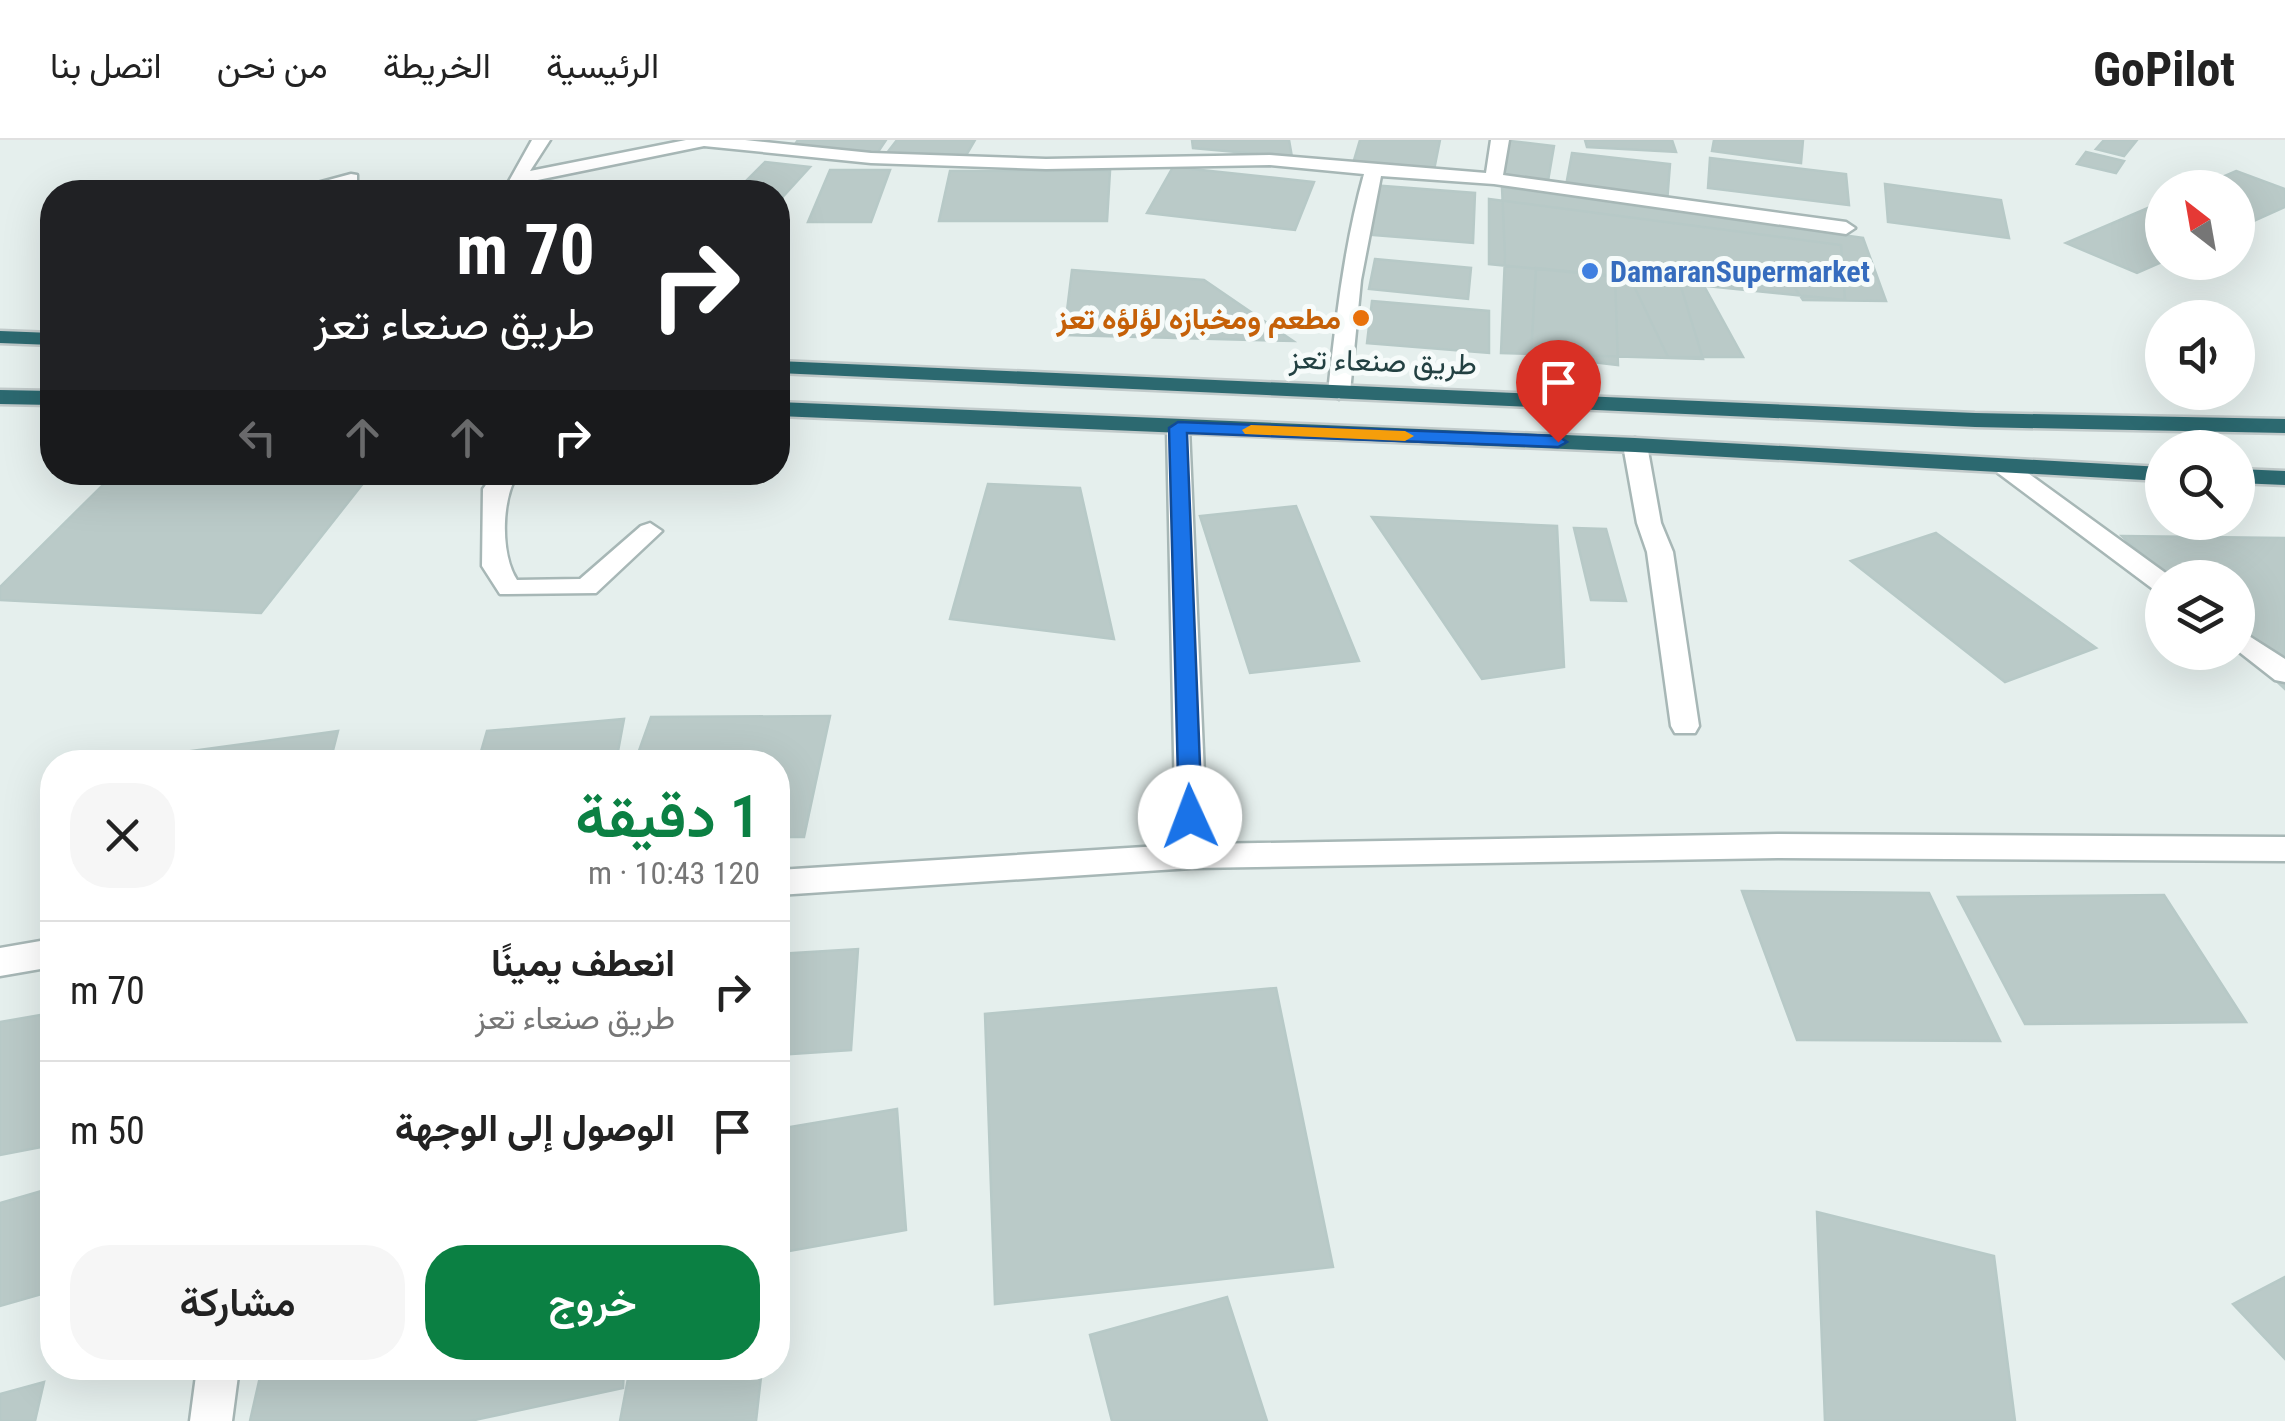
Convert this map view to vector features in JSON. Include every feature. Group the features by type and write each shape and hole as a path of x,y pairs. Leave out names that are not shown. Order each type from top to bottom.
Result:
{"highway":[{"path":"0,337 40,339"},
{"name":"طريق صنعاء تعز","path":"790,368 1975,420 2285,426"},
{"path":"0,398 40,398"},
{"path":"790,410 1634,444 2145,473"},
{"path":"2255,477 2285,478"}],"street":[{"path":"517,180 540,140"},
{"path":"1043,140 1046,164"},
{"path":"1494,179 1500,140"},
{"path":"539,180 704,141 871,158 1046,164 1270,160 1494,179 1846,228"},
{"path":"1340,392 1348,289 1374,170"},
{"path":"346,180 350,179"},
{"path":"1178,428 1192,856"},
{"path":"1634,444 1649,523 1660,552 1685,726"},
{"path":"2006,468 2145,570"},
{"path":"498,485 495,566 509,588 587,588 650,531"},
{"path":"2255,651 2285,673"},
{"path":"790,883 1192,856 1778,846 2285,849"},
{"path":"0,962 40,955"},
{"path":"211,1421 216,1380"}],"building":[{"path":"798,140 886,140 878,152 793,147"},
{"path":"897,140 975,140 964,159 887,153"},
{"path":"1192,140 1289,140 1292,157 1193,148"},
{"path":"1360,140 1440,140 1433,175 1352,167"},
{"path":"1585,140 1672,140 1676,152 1587,147"},
{"path":"1714,140 1803,140 1801,163 1712,151"},
{"path":"2104,140 2137,140 2124,156 2096,149"},
{"path":"1510,141 1554,146 1548,181 1502,176"},
{"path":"2086,152 2124,161 2116,173 2077,164"},
{"path":"1572,153 1670,164 1667,203 1565,191"},
{"path":"1710,158 1846,174 1849,205 1708,188"},
{"path":"765,162 810,167 790,189 790,180 747,180"},
{"path":"1173,167 1314,182 1295,230 1147,213"},
{"path":"830,170 890,170 871,222 808,222"},
{"path":"950,171 1110,171 1107,221 939,221"},
{"path":"2255,178 2285,189 2285,207 2255,220"},
{"path":"1885,184 2001,200 2009,238 1888,222"},
{"path":"1371,185 1475,193 1473,243 1362,234"},
{"name":"DamaranSupermarket","path":"1502,187 1863,238 1886,301 1803,300 1789,279 1674,264 1703,359 1501,353 1505,256"},
{"path":"1489,199 1841,245 1845,300 1489,264"},
{"path":"2145,209 2145,269 2137,273 2066,243"},
{"path":"1375,259 1471,268 1468,299 1369,289"},
{"path":"1536,268 1615,276 1618,365 1531,355"},
{"path":"1072,270 1204,280 1293,341 1064,335"},
{"path":"1634,286 1704,286 1743,357 1668,357"},
{"path":"1372,301 1489,311 1489,353 1367,343"},
{"path":"988,484 1080,488 1114,639 950,619"},
{"path":"103,485 362,485 261,613 0,600 0,587"},
{"path":"1296,506 1359,661 1250,673 1200,516"},
{"path":"1372,517 1557,526 1564,667 1482,679"},
{"path":"1574,528 1606,529 1626,601 1591,600"},
{"path":"1936,533 2096,648 2005,682 1851,561"},
{"path":"2122,536 2145,536 2145,540 2285,538 2285,689 2255,661 2255,560 2147,560"},
{"path":"830,716 804,837 790,837 790,750 639,750 651,717"},
{"path":"624,719 618,750 481,750 487,731"},
{"path":"338,731 333,750 199,750"},
{"path":"1742,891 1929,893 2000,1041 1797,1040"},
{"path":"2164,895 2246,1022 2025,1024 1958,897"},
{"path":"858,949 851,1050 790,1054 790,953"},
{"path":"1276,988 1333,1267 995,1304 985,1014"},
{"path":"40,1015 40,1147 0,1155 0,1022"},
{"path":"897,1109 906,1230 790,1251 790,1127"},
{"path":"40,1191 40,1294 0,1306 0,1203"},
{"path":"1817,1212 1994,1256 2015,1421 1825,1421"},
{"path":"2285,1277 2285,1359 2233,1304"},
{"path":"1227,1297 1267,1421 1112,1421 1090,1335"},
{"path":"259,1380 623,1380 623,1388 470,1421 250,1421"},
{"path":"628,1380 761,1380 756,1421 620,1421"},
{"path":"44,1382 35,1421 0,1421 0,1394"}],"slow traffic":[{"path":"1251,430 1405,436"}],"place":[{"name":"DamaranSupermarket","path":"1590,271"},
{"name":"مطعم ومخبازه لؤلؤه تعز","path":"1361,318"}],"route":[{"path":"1190,817 1178,428 1558,442"}]}
